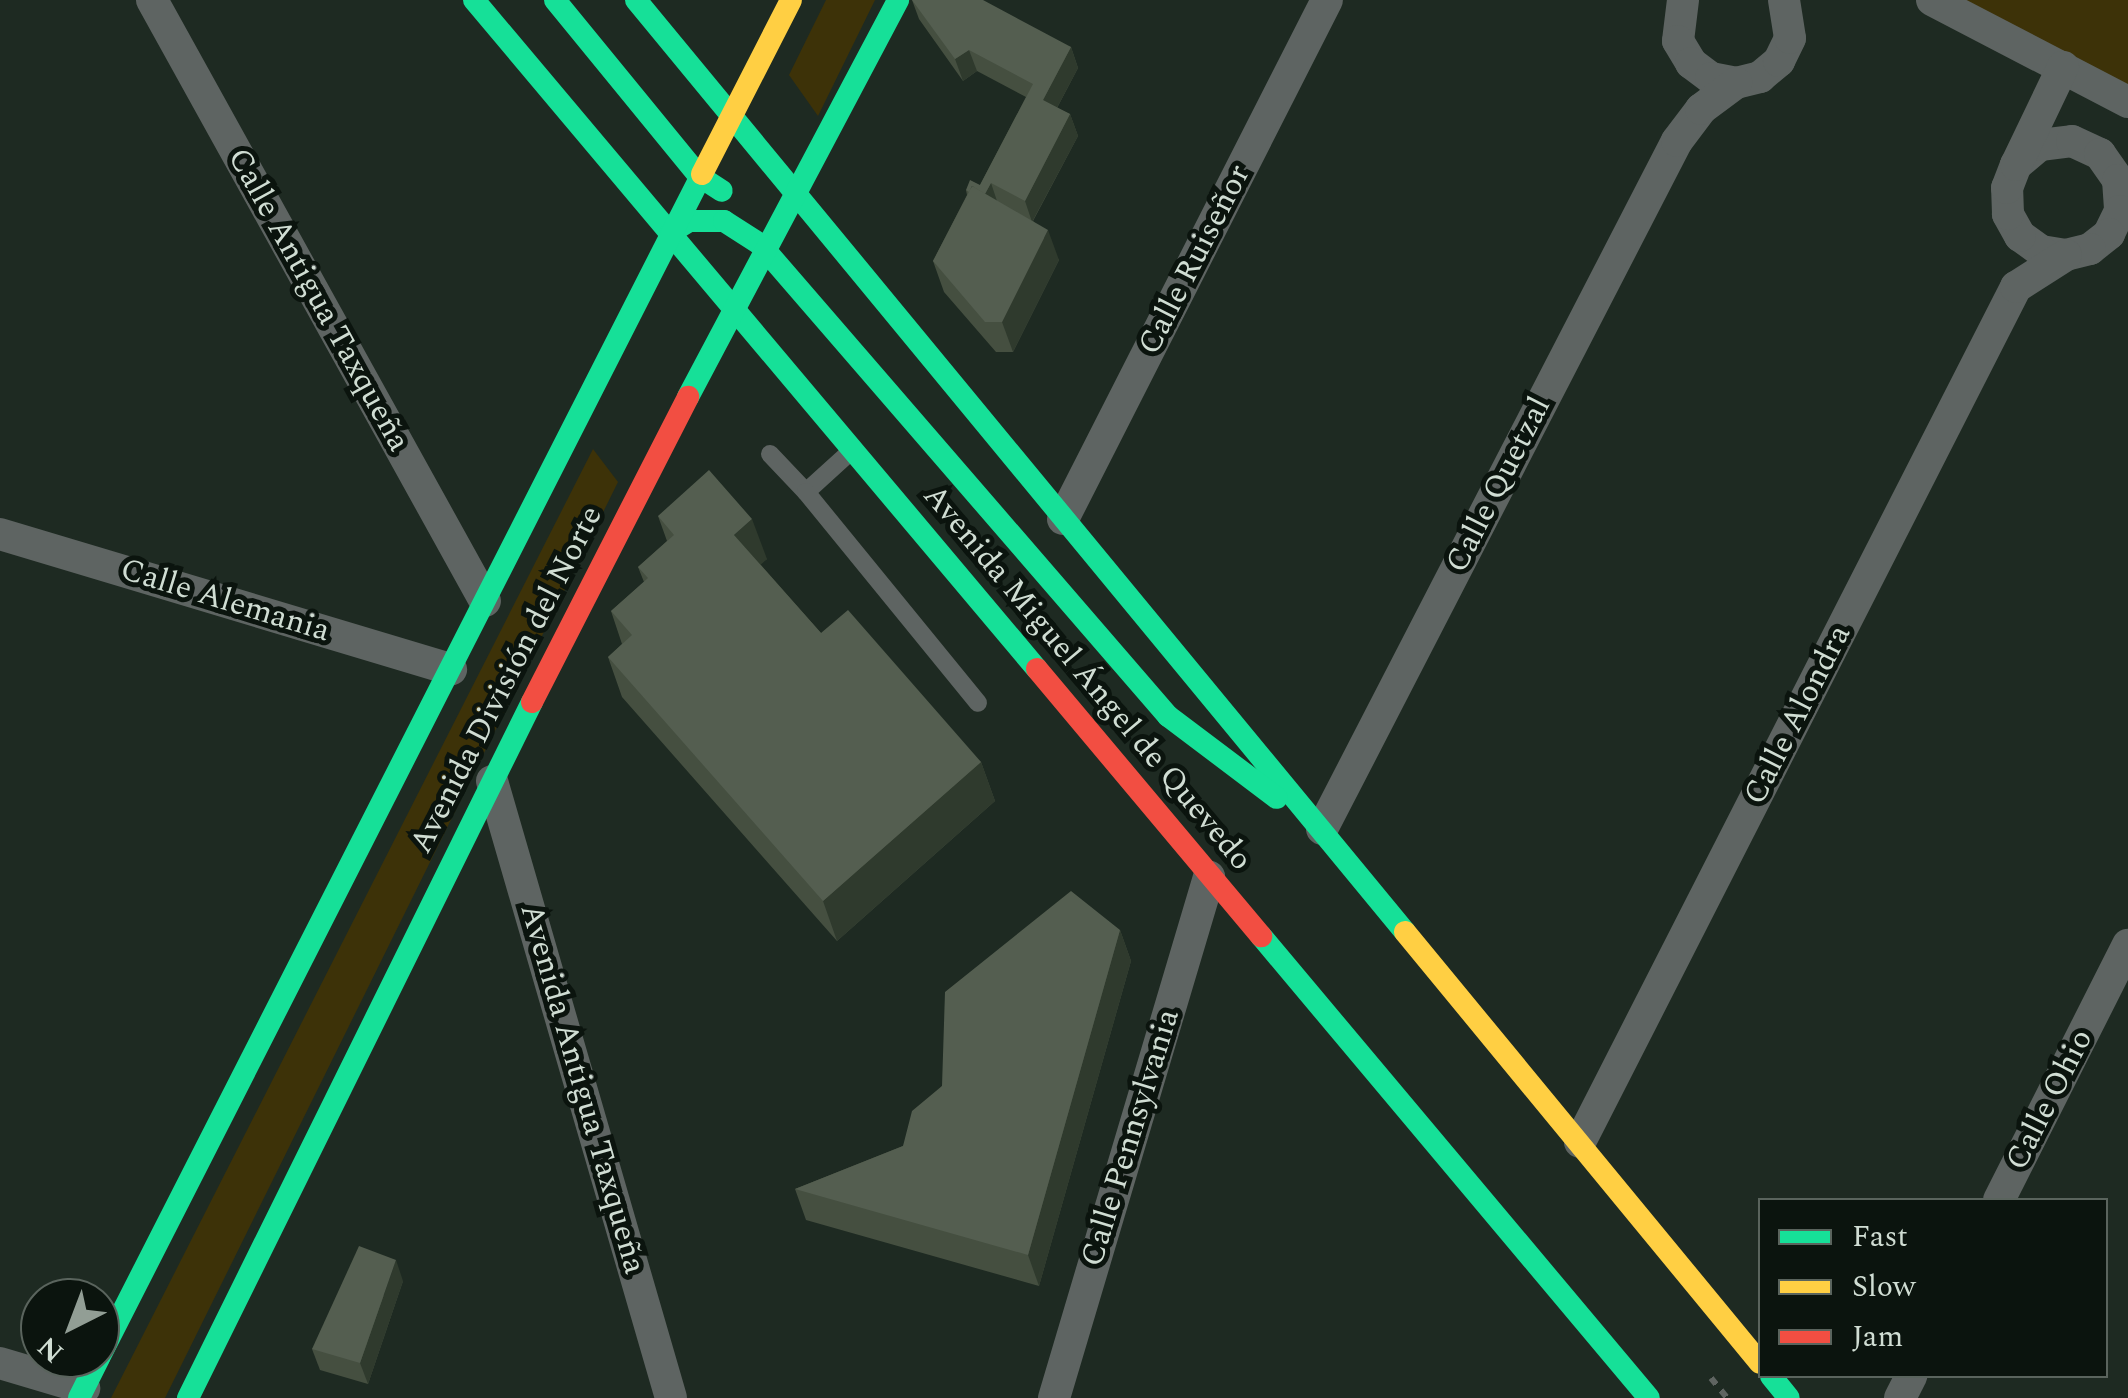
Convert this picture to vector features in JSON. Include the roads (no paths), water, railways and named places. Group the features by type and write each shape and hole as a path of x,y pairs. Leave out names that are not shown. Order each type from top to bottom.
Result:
{"main road":[{"name":"Avenida Miguel Ángel de Quevedo","path":"474,0 854,449 1208,878 1650,1398"},
{"path":"555,0 699,176 752,199 798,194"},
{"path":"636,0 1758,1361"},
{"name":"Avenida División del Norte","path":"120,1318 790,0"},
{"name":"Avenida División del Norte","path":"192,1397 492,781 734,307 798,194 898,0"},
{"path":"670,232 689,222 724,222 766,251 1168,716 1195,742 1322,829"},
{"path":"1773,1378 1789,1398"}],"street":[{"name":"Calle Antigua Taxqueña","path":"152,0 485,601"},
{"name":"Calle Ruiseñor","path":"1063,519 1327,0"},
{"name":"Calle Quetzal","path":"1676,141 1684,102 1678,41 1683,0"},
{"path":"1784,0 1790,38"},
{"path":"1790,38 1808,0"},
{"path":"1932,0 2128,102"},
{"name":"Calle Quetzal","path":"1322,829 1676,141 1702,109 1736,83 1760,77 1779,61 1790,38"},
{"path":"1678,41 1690,63 1711,78 1736,83"},
{"path":"2016,165 2040,145 2072,141 2100,154 2118,180 2124,203 2109,234 2090,250 2066,256 2016,288 2007,188 2016,165 2062,67"},
{"path":"2008,214 2020,236 2041,251 2066,256"},
{"name":"Calle Alondra","path":"1580,1142 2016,288"},
{"name":"Calle Alemania","path":"0,534 451,669"},
{"name":"Avenida Antigua Taxqueña","path":"492,781 671,1398"},
{"name":"Calle Pennsylvania","path":"1054,1398 1208,878"},
{"name":"Calle Ohio","path":"2001,1198 2128,945"},
{"path":"0,1363 81,1393"}],"lane":[{"path":"806,492 854,449"},
{"path":"770,454 806,492 978,703"}]}
